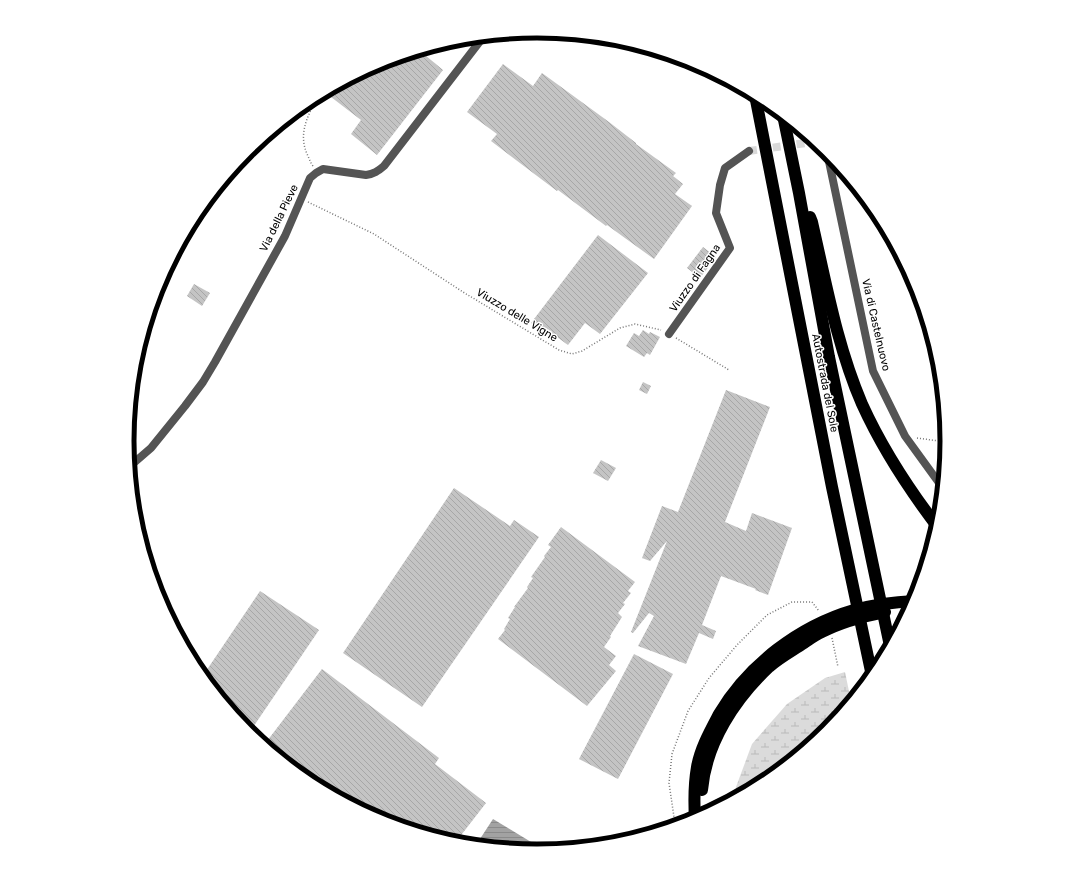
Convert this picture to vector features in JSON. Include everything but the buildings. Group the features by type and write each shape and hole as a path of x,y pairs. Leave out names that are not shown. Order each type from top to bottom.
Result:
{"highway":[{"name":"Autostrada del Sole","path":"757,104 834,494 870,667"},
{"name":"Autostrada del Sole","path":"785,123 799,192 829,357 888,638"},
{"path":"799,192 812,222 835,322 845,357 862,403 886,452 917,500 932,520"},
{"path":"702,808 702,788 708,758 718,736 730,714 744,695 770,667 786,654 822,632 853,610 868,606 904,607"},
{"path":"695,811 694,797 697,766 702,750 724,706 753,671 784,644 823,622 841,619"}],"street":[{"path":"318,172 323,169 373,175 378,171 384,166 479,42"},
{"name":"Viuzzo di Fagna","path":"669,334 730,248 716,213 720,185 726,168 749,151"},
{"name":"Via di Castelnuovo","path":"830,165 873,371 905,436 937,481"},
{"name":"Via della Pieve","path":"134,463 151,448 185,406 207,375 285,236 310,178 318,172"}],"path":[{"path":"313,106 307,118 304,135 304,147 311,163 318,172"},
{"name":"Viuzzo delle Vigne","path":"301,199 374,234 463,292 559,350 572,354 582,351 620,328 635,324 659,329 729,370"},
{"path":"905,436 940,441"},
{"path":"675,819 669,783 672,754 688,711 709,678 737,645 767,615 792,602 812,602 822,614"},
{"path":"832,638 838,667"}],"green space":[{"path":"845,672 850,694 821,726 802,744 782,761 736,791 752,744 787,704 825,678"}],"shaded area":[{"path":"493,819 534,844 510,843 479,840"}],"tunnel":[{"path":"749,151 807,143"}]}
